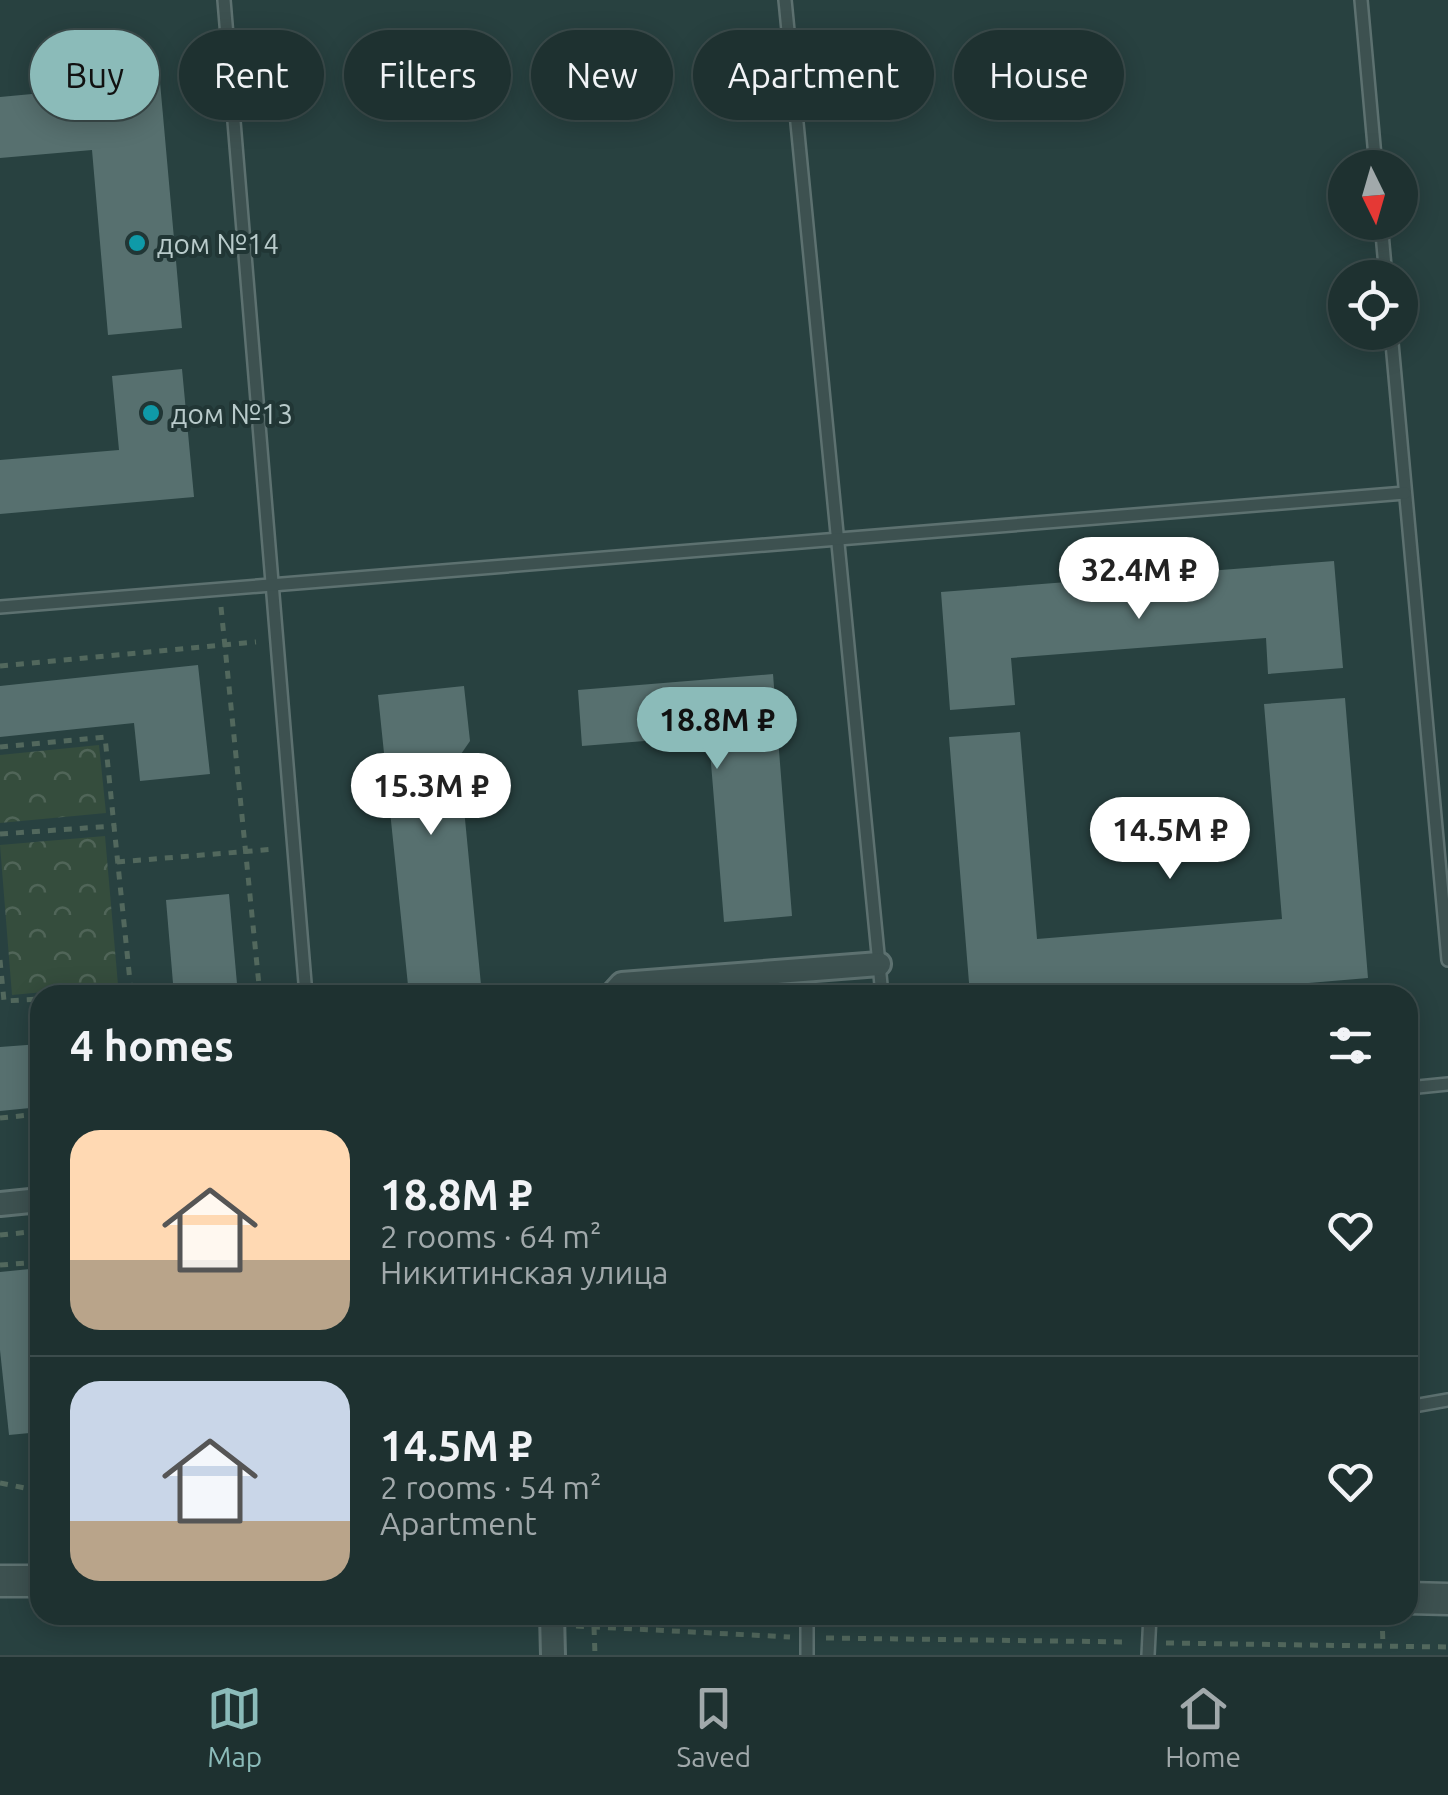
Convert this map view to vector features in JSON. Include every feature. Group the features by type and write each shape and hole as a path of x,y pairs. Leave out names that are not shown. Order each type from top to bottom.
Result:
{"street":[{"path":"621,985 879,964"},
{"path":"0,1204 30,1201"},
{"path":"0,1580 30,1581"},
{"path":"1418,1598 1448,1599"},
{"path":"552,1625 552,1655"}],"lane":[{"path":"224,0 305,985"},
{"path":"785,0 881,985"},
{"path":"1361,0 1374,150"},
{"path":"1393,350 1448,960"},
{"path":"0,607 1405,492"},
{"path":"1418,1087 1448,1084"},
{"path":"1418,1404 1448,1400"},
{"path":"807,1625 807,1655"}],"path":[{"path":"220,589 259,985"},
{"path":"0,666 276,640"},
{"path":"0,747 105,737 130,985"},
{"path":"0,834 114,826"},
{"path":"118,862 294,847"},
{"path":"0,960 4,1002 30,999"},
{"path":"0,1118 30,1115"},
{"path":"0,1235 30,1232"},
{"path":"0,1265 30,1263"},
{"path":"0,1483 30,1489"},
{"path":"582,1625 1148,1649 1448,1647"},
{"path":"1383,1625 1384,1646"},
{"path":"594,1627 595,1655"}],"green space":[{"path":"99,745 106,813 0,823 0,755"},
{"path":"105,836 118,985 30,985 30,993 12,995 0,845"}],"building":[{"name":"дом №14","path":"159,82 182,328 108,335 92,150 0,158 0,97 30,94 30,120 159,120"},
{"name":"дом №13","path":"182,369 194,497 0,514 0,460 119,450 112,376"},
{"path":"1334,561 1343,668 1268,674 1266,638 1011,658 1015,705 950,710 941,592"},
{"path":"198,665 210,774 140,781 134,723 0,737 0,686"},
{"path":"773,674 792,916 724,922 710,751 695,737 582,746 578,690"},
{"path":"464,686 470,741 459,757 481,985 408,985 378,695"},
{"path":"1345,698 1368,978 1285,985 969,985 949,737 1020,732 1037,939 1282,919 1264,704"},
{"path":"229,894 237,985 173,985 166,900"},
{"path":"30,1045 30,1108 0,1111 0,1047"},
{"path":"30,1269 30,1433 9,1435 0,1350 0,1272"}],"place":[{"name":"дом №14","path":"137,243"},
{"name":"дом №13","path":"151,413"}]}
